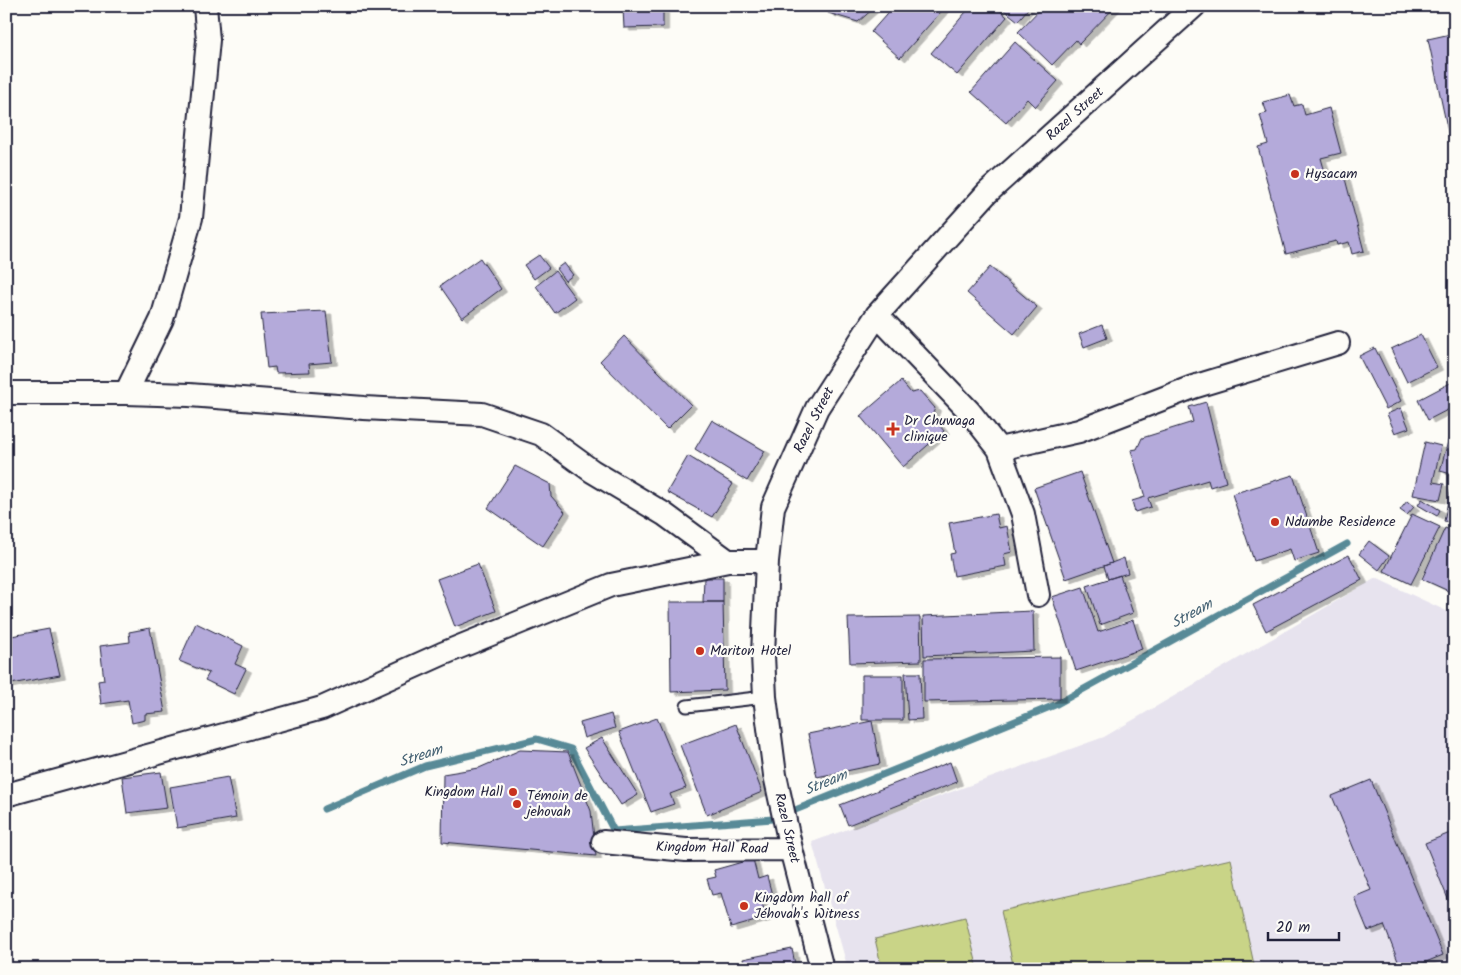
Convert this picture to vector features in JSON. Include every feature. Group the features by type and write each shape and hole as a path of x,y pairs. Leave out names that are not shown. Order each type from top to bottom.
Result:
{"street":[{"path":"126,393 162,320 191,218 208,40 205,6"},
{"name":"Razel Street","path":"822,969 775,775 765,697 763,654 767,561 773,507 817,408 877,315 988,193 1194,6"},
{"path":"877,315 969,411 999,449 1022,514 1038,595"},
{"path":"999,449 1079,431 1193,387 1338,343"},
{"path":"6,394 126,393 189,395 364,408 482,414 541,434 592,471 664,514 728,561"},
{"path":"6,795 322,708 442,654 610,585 728,561 767,561"},
{"name":"Kingdom Hall Road","path":"603,842 686,850 792,849"}],"lane":[{"path":"687,706 765,697"}],"shaded area":[{"path":"1376,578 1455,615 1455,969 848,969 812,842 1104,737"}],"green space":[{"path":"1231,859 1255,969 1014,969 1001,911"},
{"path":"965,917 978,969 882,969 875,939"}],"building":[{"path":"825,6 873,6 874,8 858,22 828,13"},
{"path":"894,6 946,6 900,58 871,32"},
{"path":"971,6 995,6 1007,17 957,75 931,53"},
{"path":"999,6 1030,6 1018,21"},
{"path":"1043,6 1116,6 1079,44 1076,40 1052,65 1018,32"},
{"path":"663,7 663,27 624,28 623,9"},
{"path":"1455,33 1455,140 1450,141 1428,39"},
{"path":"1015,42 1058,81 1035,107 1027,99 1006,123 971,92"},
{"name":"Hysacam","path":"1290,95 1294,106 1302,104 1305,115 1329,108 1341,153 1321,158 1326,176 1343,171 1364,251 1352,254 1349,242 1337,245 1336,241 1286,254 1258,147 1268,144 1260,115 1267,113 1263,102"},
{"path":"539,255 549,268 534,279 524,265"},
{"path":"480,258 501,289 462,318 440,286"},
{"path":"564,263 573,275 565,281 556,269"},
{"path":"990,267 1037,307 1014,334 967,293"},
{"path":"555,271 575,298 555,313 536,286"},
{"path":"326,311 332,362 309,364 310,372 276,373 275,367 267,368 261,314"},
{"path":"1102,325 1107,338 1084,347 1079,334"},
{"path":"1421,335 1437,367 1407,382 1391,349"},
{"path":"624,336 691,405 667,429 600,361"},
{"path":"1375,348 1401,401 1386,409 1359,356"},
{"path":"901,381 911,393 920,391 935,408 932,416 944,431 903,467 860,416"},
{"path":"1454,381 1455,406 1428,420 1418,400"},
{"path":"1206,402 1226,482 1210,487 1208,480 1148,498 1151,507 1135,512 1132,501 1145,497 1131,450 1137,449 1142,438 1193,422 1189,407"},
{"path":"1401,408 1409,428 1395,433 1387,414"},
{"path":"712,420 765,451 747,481 695,449"},
{"path":"1451,430 1455,431 1455,475 1440,471"},
{"path":"1425,442 1441,446 1433,482 1444,484 1440,500 1413,495"},
{"path":"688,456 733,484 712,517 667,492"},
{"path":"515,466 550,484 551,496 565,512 543,546 488,508"},
{"path":"1080,472 1112,563 1066,579 1034,488"},
{"name":"Ndumbe Residence","path":"1293,475 1319,553 1294,561 1290,549 1254,561 1232,494"},
{"path":"1453,478 1455,478 1455,523 1444,521"},
{"path":"1422,499 1440,510 1437,516 1418,505"},
{"path":"1407,501 1414,507 1407,515 1400,510"},
{"path":"996,514 999,528 1007,526 1012,552 1004,554 1006,566 954,576 950,554 955,553 949,523"},
{"path":"1412,514 1440,527 1411,584 1384,571"},
{"path":"1445,528 1455,532 1455,594 1422,579"},
{"path":"1369,541 1389,556 1379,570 1359,554"},
{"path":"1349,555 1362,580 1266,631 1253,605"},
{"path":"1124,558 1128,573 1108,579 1104,566"},
{"path":"478,564 496,611 455,627 437,579"},
{"path":"1120,575 1133,613 1100,625 1087,586"},
{"path":"704,578 723,578 723,602 703,602"},
{"path":"1083,587 1098,632 1133,620 1142,649 1076,671 1052,597"},
{"path":"670,602 723,602 725,690 671,692"},
{"path":"1033,611 1034,651 924,656 923,616"},
{"path":"920,617 921,661 850,663 848,618"},
{"path":"196,623 243,646 235,664 246,669 234,694 205,680 209,673 179,661"},
{"path":"150,628 165,712 145,714 145,720 132,723 128,700 101,704 98,681 104,680 100,646 130,642 129,632"},
{"path":"49,629 60,675 11,684 6,661 6,637"},
{"path":"1060,657 1060,699 924,702 924,659"},
{"path":"6,661 11,684 6,685"},
{"path":"905,673 920,673 922,719 908,720"},
{"path":"862,675 903,675 903,720 862,720"},
{"path":"611,714 615,728 584,738 580,723"},
{"path":"657,718 686,788 670,794 674,804 651,812 619,732"},
{"path":"872,721 880,764 817,777 808,734"},
{"path":"736,724 762,792 707,815 680,745"},
{"path":"602,738 638,795 621,805 584,748"},
{"name":"Kingdom Hall","path":"520,750 568,752 591,811 596,856 442,842 443,774 479,768"},
{"path":"950,762 957,782 848,825 840,805"},
{"path":"161,772 167,808 127,813 122,777"},
{"path":"228,777 236,818 177,828 170,787"},
{"path":"1371,780 1443,955 1409,969 1401,969 1384,925 1368,931 1354,897 1371,890 1332,796"},
{"path":"1455,831 1455,916 1425,843"},
{"path":"753,859 758,879 767,876 772,895 761,898 766,918 731,928 721,893 712,895 707,879 716,877 714,870"},
{"path":"792,949 796,969 745,969 743,959"}],"waterway":[{"name":"Stream","path":"324,809 425,766 537,739 571,749 614,831 773,819 1055,705 1347,544"}],"place":[{"name":"Hysacam","path":"1295,174"},
{"name":"Dr Chuwaga clinique","path":"893,429"},
{"name":"Ndumbe Residence","path":"1275,522"},
{"name":"Mariton Hotel","path":"700,651"},
{"name":"Kingdom Hall","path":"513,792"},
{"name":"Témoin de jehovah","path":"517,804"},
{"name":"Kingdom hall of Jéhovah's Witness","path":"744,906"}]}
